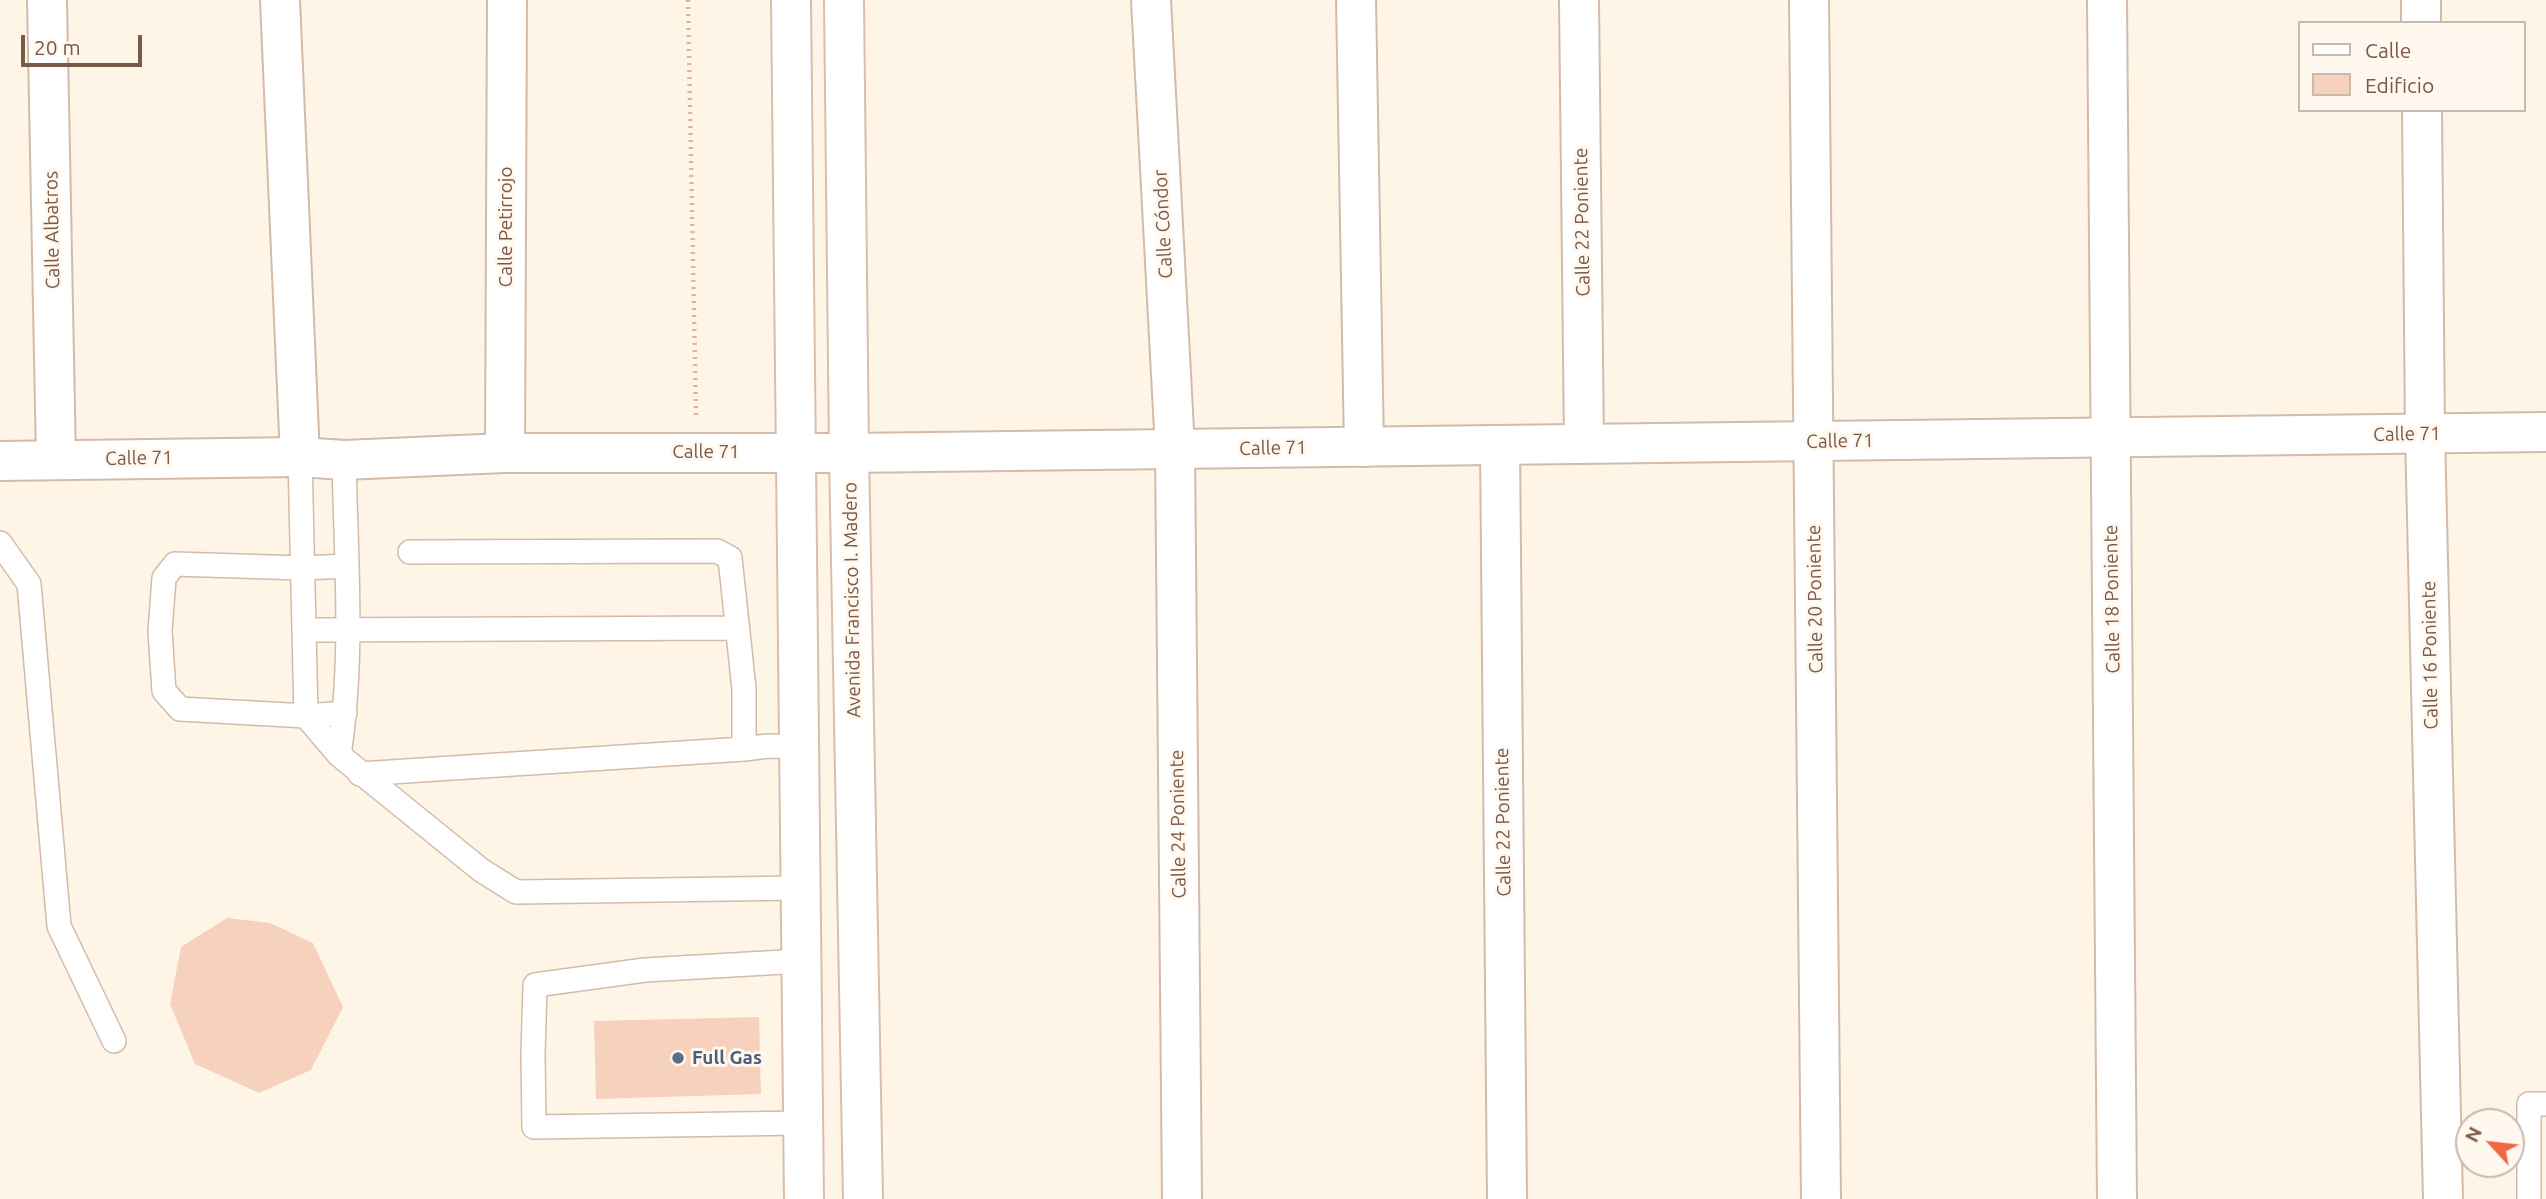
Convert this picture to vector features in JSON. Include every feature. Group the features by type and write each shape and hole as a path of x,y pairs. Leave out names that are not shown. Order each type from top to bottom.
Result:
{"street":[{"name":"Calle Albatros","path":"47,0 56,459"},
{"path":"280,0 300,457"},
{"name":"Calle Petirrojo","path":"505,453 507,0"},
{"path":"791,0 804,1199"},
{"name":"Avenida Francisco I. Madero","path":"844,0 849,453 863,1199"},
{"name":"Calle Cóndor","path":"1151,0 1175,449"},
{"path":"1356,0 1364,447"},
{"name":"Calle 22 Poniente","path":"1579,0 1584,444"},
{"name":"Calle 20 Poniente","path":"1809,0 1821,1199"},
{"name":"Calle 18 Poniente","path":"2106,0 2117,1199"},
{"path":"2421,0 2421,21"},
{"name":"Calle 16 Poniente","path":"2422,112 2425,433 2443,1199"},
{"name":"Calle 71","path":"0,461 300,457 344,460 505,453 849,453 2546,432"},
{"name":"Calle 22 Poniente","path":"1500,445 1507,1199"},
{"name":"Calle 24 Poniente","path":"1175,449 1181,1199"}],"lane":[{"path":"300,457 306,716 339,755 360,774 481,870 516,892 799,888"},
{"path":"339,755 345,713 348,628 344,460"},
{"path":"0,543 29,584 59,926 114,1041"},
{"path":"410,552 717,551 730,558 744,689 744,749"},
{"path":"345,713 306,716 180,709 164,691 160,631 164,578 175,564 302,568 347,566"},
{"path":"305,630 737,628"},
{"path":"360,774 768,746 799,747"},
{"path":"801,961 645,970 535,985 533,1056 534,1127 802,1123"},
{"path":"2529,1199 2529,1104 2546,1104"}],"path":[{"path":"688,0 697,452"}],"building":[{"path":"227,918 270,923 313,943 343,1007 311,1070 259,1093 195,1064 170,1004 181,947"},
{"name":"Full Gas","path":"759,1017 761,1094 596,1099 594,1021"}],"place":[{"name":"Full Gas","path":"678,1058"}]}
